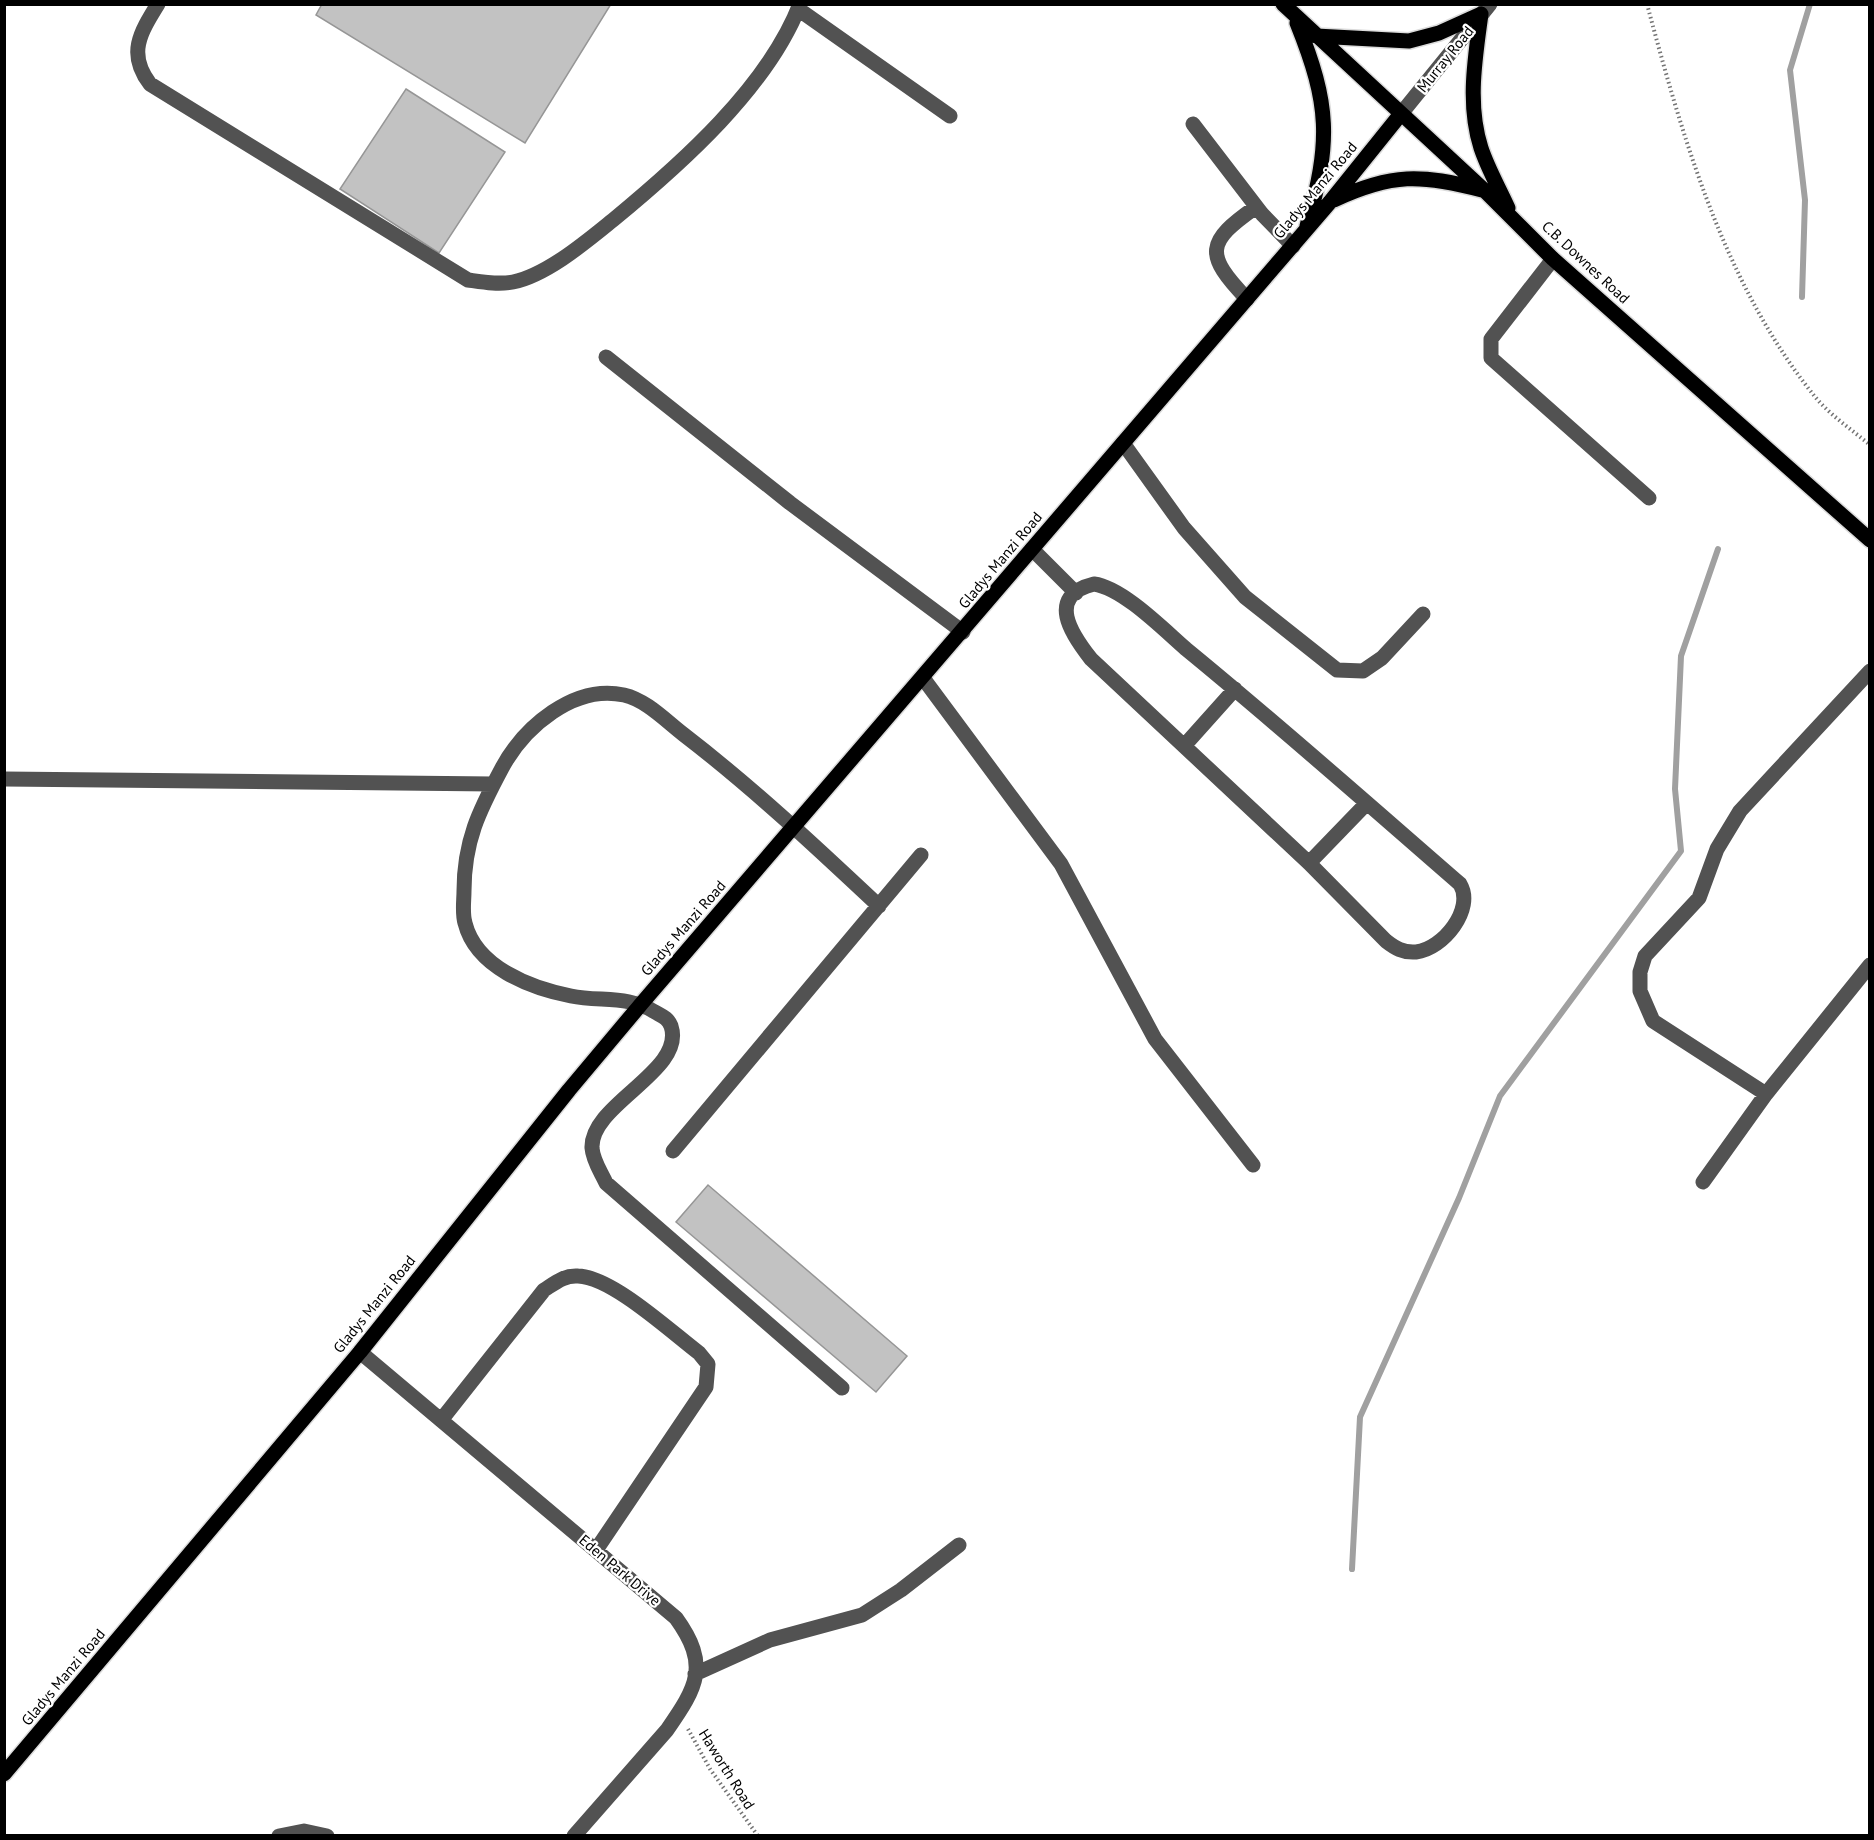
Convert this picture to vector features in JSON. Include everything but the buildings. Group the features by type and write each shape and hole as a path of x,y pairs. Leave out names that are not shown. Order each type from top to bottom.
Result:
{"main road":[{"name":"C.B. Downes Road","path":"1283,4 1295,18 1514,218 1553,259 1869,540"},
{"path":"1316,36 1408,41 1439,33 1486,9"},
{"path":"1486,9 1474,68 1475,120 1488,167 1514,218"},
{"path":"1295,18 1316,72 1324,120 1321,171 1305,232"},
{"name":"Gladys Manzi Road","path":"4,1774 360,1352 642,1004 1305,232 1400,115"},
{"path":"1330,202 1366,187 1408,177 1454,183 1485,191"}],"street":[{"path":"159,4 141,36 136,55 139,70 150,84 468,280 494,283 514,282 555,262 595,234 639,198 723,118 770,60 799,7 950,116"},
{"name":"Murray Road","path":"1400,115 1486,9"},
{"path":"1193,124 1256,207 1293,246"},
{"path":"1247,299 1220,267 1217,247 1229,226 1256,207"},
{"path":"1553,259 1491,339 1491,358 1649,498"},
{"path":"606,357 790,503 963,632"},
{"path":"1123,444 1185,528 1245,597 1337,670 1363,671 1382,658 1422,614"},
{"path":"1032,549 1076,594"},
{"path":"1094,584 1113,591 1235,689 1460,884 1464,891 1465,905 1462,913 1447,933 1435,944 1418,952 1399,950 1386,941 1309,863 1091,659 1071,634 1066,619 1070,600 1076,594 1094,584"},
{"path":"1766,1094 1653,1021 1640,991 1640,972 1645,956 1699,898 1717,849 1740,811 1869,671"},
{"path":"923,678 1061,864 1155,1039 1253,1165"},
{"path":"1184,746 1235,689"},
{"path":"842,1388 606,1183 592,1150 593,1136 600,1124 654,1069 668,1050 672,1040 669,1020 642,1004 628,999 573,996 546,989 495,966 478,952 464,921 466,847 476,817 526,732 579,698 594,694 625,695 644,704 687,737 794,826 879,906"},
{"path":"4,779 494,783"},
{"path":"1309,863 1367,803"},
{"path":"674,1151 921,855"},
{"path":"1703,1182 1766,1094 1869,965"},
{"path":"442,1419 544,1290 561,1278 576,1275 597,1278 699,1353 708,1364 706,1387 596,1550"},
{"name":"Eden Park Drive","path":"360,1352 676,1618 692,1641 696,1657 693,1688 679,1713 667,1731 574,1836"},
{"path":"695,1674 770,1640 862,1615 901,1590 959,1545"},
{"path":"279,1836 304,1831 327,1836"}],"path":[{"path":"1647,4 1676,114 1722,236 1751,300 1813,395 1869,445"},
{"name":"Haworth Road","path":"679,1713 710,1769 758,1836"}],"waterway":[{"path":"1802,297 1805,200 1790,70 1810,4"},
{"path":"1352,1569 1360,1417 1459,1198 1500,1096 1681,851 1675,789 1681,656 1718,549"}]}
